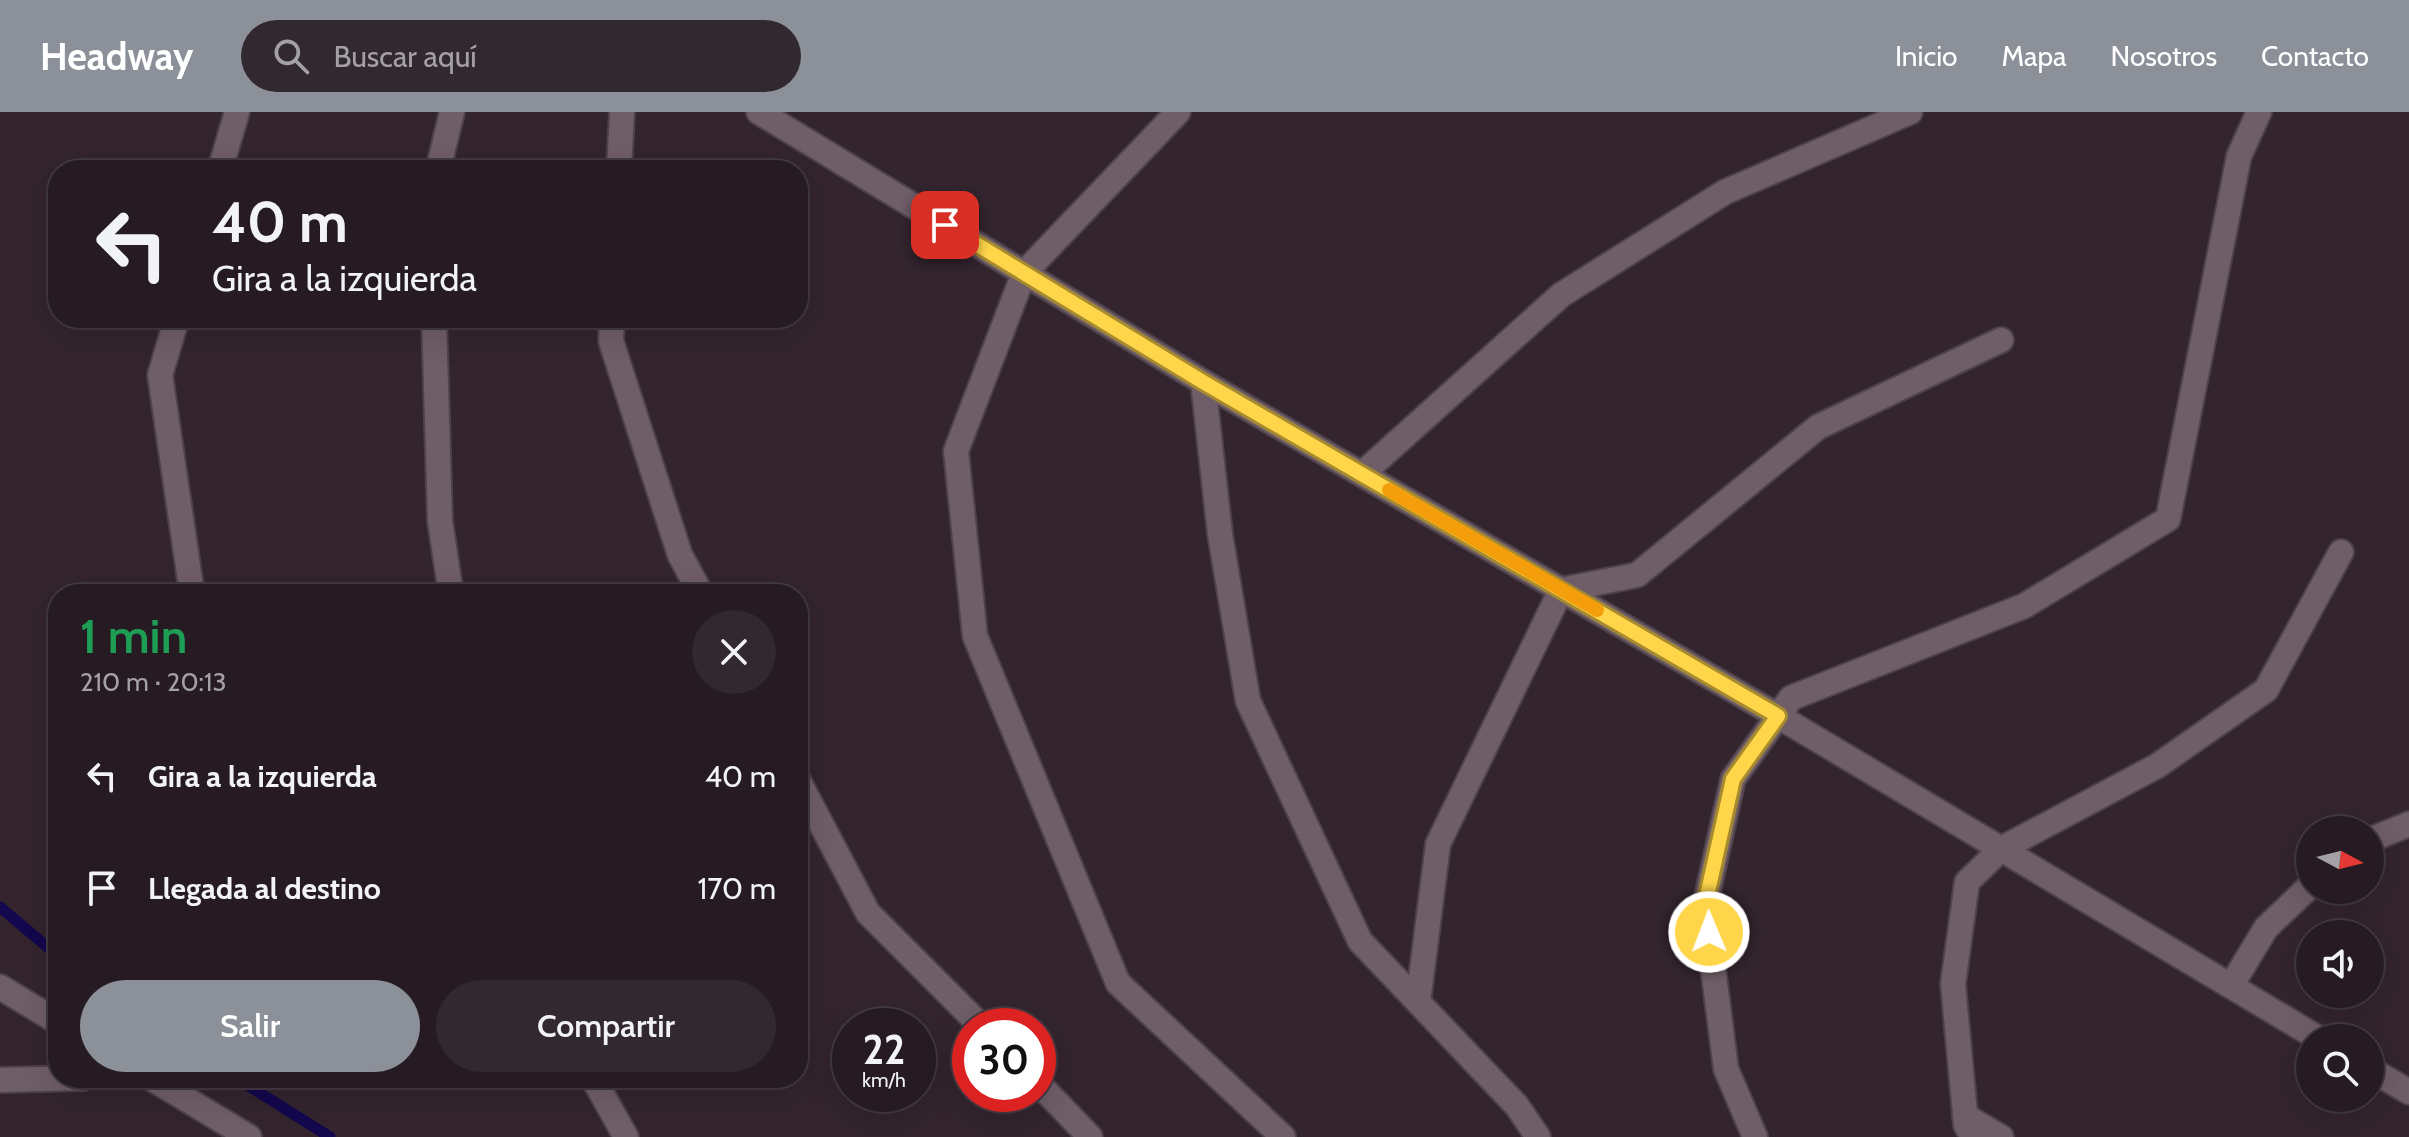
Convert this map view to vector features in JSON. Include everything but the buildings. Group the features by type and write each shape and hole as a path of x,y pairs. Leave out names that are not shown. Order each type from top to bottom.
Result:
{"street":[{"path":"223,160 237,112"},
{"path":"440,160 452,112"},
{"path":"620,160 622,112"},
{"path":"761,112 1203,382 1778,716 2296,1025"},
{"path":"1178,112 1024,273 956,451 975,636 1118,983 1283,1137"},
{"path":"1362,474 1561,295 1725,192 1910,112"},
{"path":"1755,1137 1726,1069 1705,905 1733,779 1791,698 2024,606 2168,519 2239,156 2259,112"},
{"path":"174,328 160,375 191,584"},
{"path":"434,328 440,521 449,584"},
{"path":"612,328 611,341 680,555 696,584"},
{"path":"1561,590 1637,575 1818,427 2001,340"},
{"path":"1203,382 1220,534 1248,701 1360,941 1517,1106 1538,1137"},
{"path":"2001,1137 1969,1127 1953,984 1967,882 2001,849 2157,766 2266,690 2341,552"},
{"path":"1418,1002 1438,844 1561,590"},
{"path":"808,799 868,913 963,1008"},
{"path":"2384,834 2409,824"},
{"path":"2231,986 2266,928 2296,899"},
{"path":"0,987 48,1016"},
{"path":"2384,1077 2409,1092"},
{"path":"0,1080 48,1079"},
{"path":"168,1088 249,1137"},
{"path":"599,1088 626,1137"},
{"path":"1056,1102 1090,1137"}],"waterway":[{"path":"0,907 48,948"},
{"path":"252,1088 330,1137"}],"slow traffic":[{"path":"1389,490 1597,610"}],"route":[{"path":"945,225 1203,382 1778,716 1733,779 1705,905 1709,932"}]}
